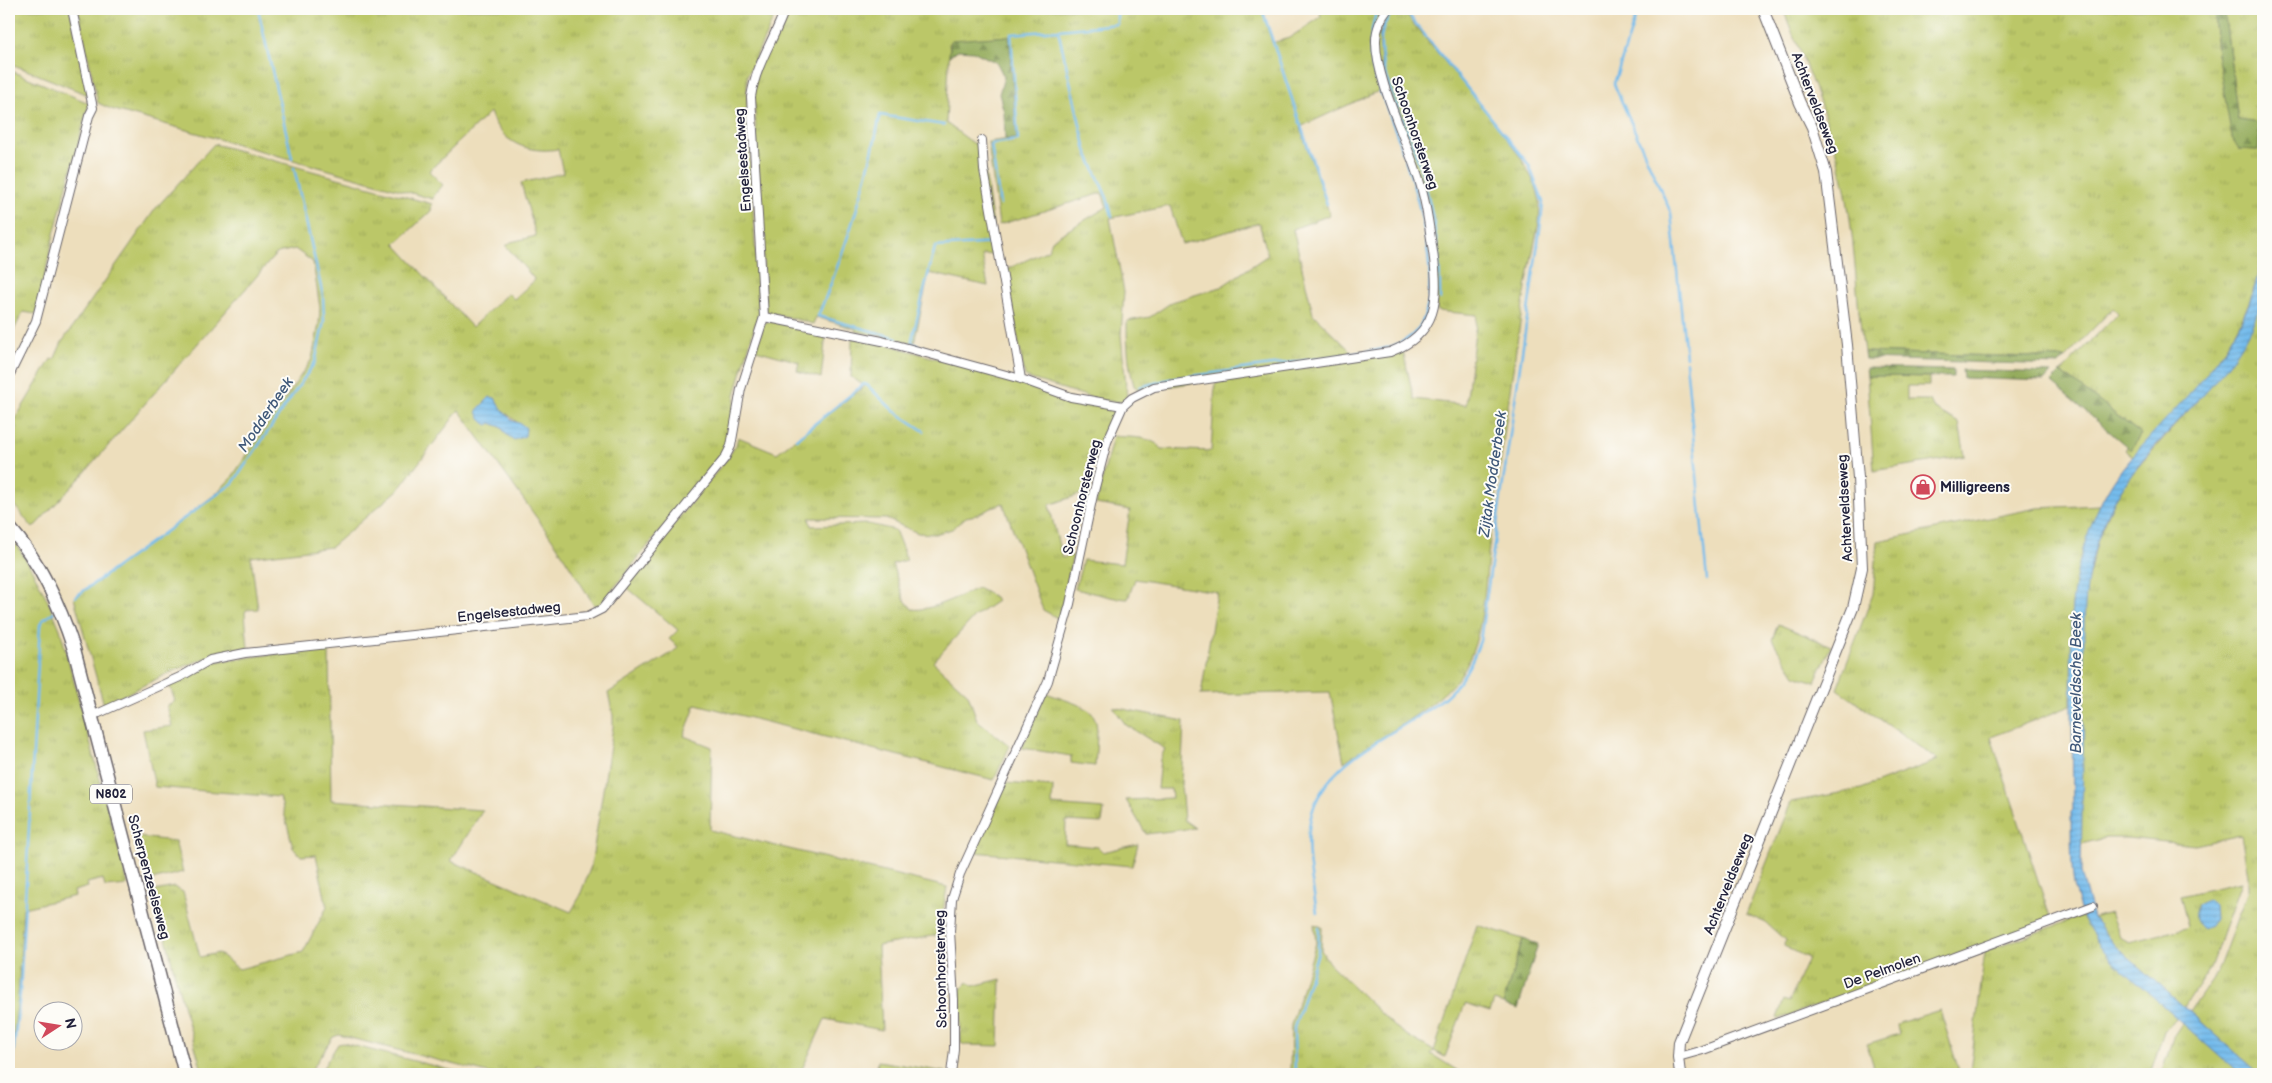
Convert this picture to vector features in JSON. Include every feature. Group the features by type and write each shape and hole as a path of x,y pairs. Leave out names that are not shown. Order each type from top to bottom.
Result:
{"main road":[{"name":"Scherpenzeelseweg","path":"9,527 44,574 61,610 185,1074"}],"street":[{"path":"9,376 36,321 89,116 93,108 72,9"},
{"name":"Engelsestadweg","path":"90,715 180,676 210,660 244,653 588,616 602,608 725,458 731,446 741,389 764,317 751,97 754,76 778,28 785,9"},
{"name":"Schoonhorsterweg","path":"952,1074 954,1000 950,931 952,899 960,874 1048,681 1070,604 1093,495 1107,442 1123,406 1132,398 1154,387 1390,352 1412,341 1426,328 1433,314 1435,301 1434,259 1428,218 1418,176 1379,66 1376,39 1379,24 1388,9"},
{"name":"Achterveldseweg","path":"1680,1074 1678,1057 1680,1042 1853,608 1862,568 1858,478 1848,354 1826,172 1812,127 1800,103 1764,9"},
{"path":"982,140 984,170 1020,379"},
{"path":"764,317 882,341 1020,379 1071,397 1123,406"},
{"name":"De Pelmolen","path":"1678,1057 1703,1050 2093,906"}],"green space":[{"path":"9,9 70,9 88,95 9,63"},
{"path":"78,9 778,9 747,76 747,107 759,311 735,395 731,434 726,450 596,608 557,546 459,410 398,490 331,547 251,557 258,609 246,610 245,613 248,648 192,663 104,705 74,598 217,493 232,477 312,359 319,324 320,308 313,262 295,249 277,253 80,478 33,528 9,499 9,440 17,428 13,423 51,359 54,360 62,342 156,208 214,144 432,204 431,211 395,244 472,327 508,293 514,299 535,280 506,246 511,242 536,236 521,183 563,173 558,149 537,150 517,144 501,132 490,112 429,171 443,185 434,195 433,199 111,109 98,103","holes":["495,398 500,408 517,422 507,435 501,427 491,423"]},
{"path":"788,9 1263,9 1272,43 1289,38 1321,17 1320,13 1327,9 1377,9 1380,11 1378,22 1383,89 1300,127 1330,215 1293,229 1313,314 1356,356 1141,391 1134,386 1128,354 1127,321 1150,317 1172,302 1221,287 1268,255 1259,223 1182,244 1170,206 1110,218 1124,292 1121,335 1127,396 1121,402 1099,400 1025,377 1005,270 1048,250 1053,239 1107,207 1102,193 999,225 988,142 1017,138 1008,36 950,41 946,123 973,143 981,144 997,254 982,255 988,286 929,273 914,343 855,331 856,329 816,317 813,324 766,311 753,78"},
{"path":"1392,9 1401,9 1489,115 1521,158 1535,184 1540,201 1539,222 1517,340 1490,539 1483,609 1475,643 1461,674 1438,698 1407,721 1344,762 1330,692 1201,695 1217,592 1135,579 1128,599 1075,589 1083,560 1122,564 1130,510 1096,504 1113,436 1146,439 1162,449 1211,451 1215,384 1234,378 1384,356 1403,351 1414,399 1466,405 1477,315 1438,311 1437,309 1434,242 1382,68 1379,36 1385,17"},
{"path":"1783,9 2214,9 2217,53 2239,149 2258,150 2238,120 2224,9 2263,9 2263,245 2257,277 2247,307 2233,335 2216,361 2177,409 2133,456 2125,450 2128,446 2131,450 2141,434 2061,372 2118,313 2113,308 2065,358 1864,352 1850,219 1842,175 1820,103"},
{"path":"2214,9 2224,9 2238,120 2261,123 2258,150 2239,149 2232,138 2217,53"},
{"path":"1009,36 1017,139 1005,139 1004,112 999,94 1004,77 997,63 973,51 958,50 949,56 951,40"},
{"path":"9,70 89,103 54,234 36,314 23,312 9,340"},
{"path":"2263,293 2263,1074 2260,1074 2190,1012 2217,972 2248,890 2248,875 2241,835 2195,845 2127,838 2106,838 2081,844 2084,594 2098,539 2116,497 2130,476 2216,379 2235,354 2247,332"},
{"path":"770,321 826,334 821,378 797,371 799,362 756,350 764,323"},
{"path":"852,338 875,341 1012,380 1085,404 1116,408 1100,443 1087,492 1049,505 1062,558 1073,555 1059,619 1043,610 1003,503 976,515 966,517 952,529 935,534 918,533 886,519 809,518 811,526 868,524 895,530 907,560 892,564 904,599 912,609 936,606 978,588 995,597 997,601 975,616 933,662 968,694 977,720 1010,746 994,780 696,704 684,736 712,747 710,830 947,887 943,911 943,934 878,946 882,1030 825,1019 800,1074 562,1074 562,1072 536,1065 531,1074 492,1074 339,1035 333,1037 309,1074 203,1074 176,980 155,891 174,887 183,892 200,957 218,953 239,969 303,952 327,907 316,855 301,856 293,847 280,797 155,787 143,730 172,726 167,706 175,701 168,681 212,662 329,647 331,800 483,810 451,861 571,912 579,898 591,866 613,727 613,715 608,693 678,647 669,639 678,630 624,585 727,459 736,445 738,437 777,453 865,386 851,377"},
{"path":"1864,352 2065,358 2059,365 1865,359"},
{"path":"1866,368 1953,370 1953,377 1867,376"},
{"path":"1962,370 2051,373 2044,381 1963,378"},
{"path":"2061,372 2141,434 2131,450 2051,382"},
{"path":"1867,376 1929,377 1929,386 1907,386 1907,400 1930,400 1933,408 1959,423 1965,456 1874,471"},
{"path":"2100,505 2081,557 2072,604 2071,706 1991,737 2051,920 1779,1019 1777,1018 1784,1000 1789,1002 1808,958 1784,946 1785,940 1766,923 1746,914 1791,802 1861,789 1938,760 1837,689 1873,594 1878,541 2037,508"},
{"path":"9,535 38,580 60,629 128,885 105,887 103,879 87,883 88,887 74,891 75,896 23,908 18,997 9,1071"},
{"path":"1778,624 1831,646 1815,682 1795,675 1772,640"},
{"path":"1046,693 1087,709 1093,715 1097,733 1095,766 1071,763 1071,756 1022,748"},
{"path":"1113,707 1184,721 1181,785 1184,820 1195,828 1146,834 1126,800 1172,798 1171,789 1157,789 1160,759 1165,749 1126,725"},
{"path":"1006,783 1053,787 1052,805 1104,809 1102,823 1066,821 1065,844 1098,847 1103,852 1138,844 1132,866 974,852"},
{"path":"137,837 175,841 183,872 148,881"},
{"path":"2241,882 2210,968 2184,1007 2114,945 2093,918 2110,913 2120,937 2129,942 2186,928 2188,926 2180,896"},
{"path":"2082,916 2098,943 2177,1017 2164,1031 2150,1074 1964,1074 1970,1072 1985,951"},
{"path":"1314,924 1322,927 1321,950 1329,963 1394,1026 1434,1051 1431,1054 1463,1074 1290,1074 1291,1025 1316,943"},
{"path":"1477,925 1523,939 1503,1004 1494,1001 1490,1012 1465,1004 1445,1057 1434,1051"},
{"path":"1523,939 1538,944 1518,1009 1503,1004"},
{"path":"1001,979 999,1046 965,1045 961,1043 960,990 968,982 973,986"},
{"path":"1940,1010 1960,1074 1876,1074 1867,1044 1899,1034 1897,1025 1899,1023"},
{"path":"2183,1022 2239,1074 2161,1074 2174,1035"},
{"path":"343,1043 466,1074 319,1074 338,1044"},
{"path":"878,1061 946,1072 945,1074 876,1074"}],"water":[{"name":"Barneveldsche Beek","path":"2263,245 2264,289 2251,327 2234,356 2213,383 2144,459 2123,486 2107,516 2091,562 2087,584 2084,628 2081,872 2093,918 2114,945 2260,1074 2239,1074 2111,959 2086,924 2079,907 2072,873 2071,854 2071,812 2073,810 2071,620 2080,559 2086,538 2103,499 2125,465 2192,391 2230,340 2246,312 2257,280"},
{"path":"490,397 495,398 512,420 526,428 525,436 514,440 501,427 491,423 488,425 482,421 477,410"},
{"path":"2208,900 2214,905 2215,918 2210,926 2203,929 2196,921 2196,911 2199,904"}],"waterway":[{"name":"Modderbeek","path":"258,9 292,158"},
{"path":"1112,216 1107,198 1086,150 1058,30 1117,24 1117,9"},
{"path":"1262,9 1327,204"},
{"path":"1396,9 1386,21 1382,30 1382,58 1387,81 1410,137 1428,196 1436,237 1440,299"},
{"name":"Zijtak Modderbeek","path":"1317,913 1309,860 1308,839 1315,805 1326,784 1343,766 1362,751 1446,696 1466,671 1480,641 1543,202 1529,165 1404,9"},
{"path":"1638,9 1614,84 1671,213 1686,357"},
{"path":"1349,354 1373,351 1404,341 1411,336 1423,320 1429,298 1429,272 1421,215 1397,134 1372,65 1370,52 1376,13"},
{"path":"1000,205 991,144 1018,140 1011,34 1058,30"},
{"path":"897,338 818,316 854,217 869,166 880,115 944,125"},
{"name":"Modderbeek","path":"75,597 233,483 315,362 324,321 323,296 294,168"},
{"path":"928,350 912,343 912,339 935,247 994,243"},
{"path":"1140,387 1170,379 1344,355"},
{"path":"1686,362 1707,580"},
{"path":"796,439 864,384 894,411 924,431"},
{"name":"Modderbeek","path":"11,1074 20,993 40,625 43,620 54,612"},
{"name":"Zijtak Modderbeek","path":"1295,1074 1294,1028 1318,952 1319,928"}],"place":[{"name":"Milligreens","path":"1923,487"}]}
